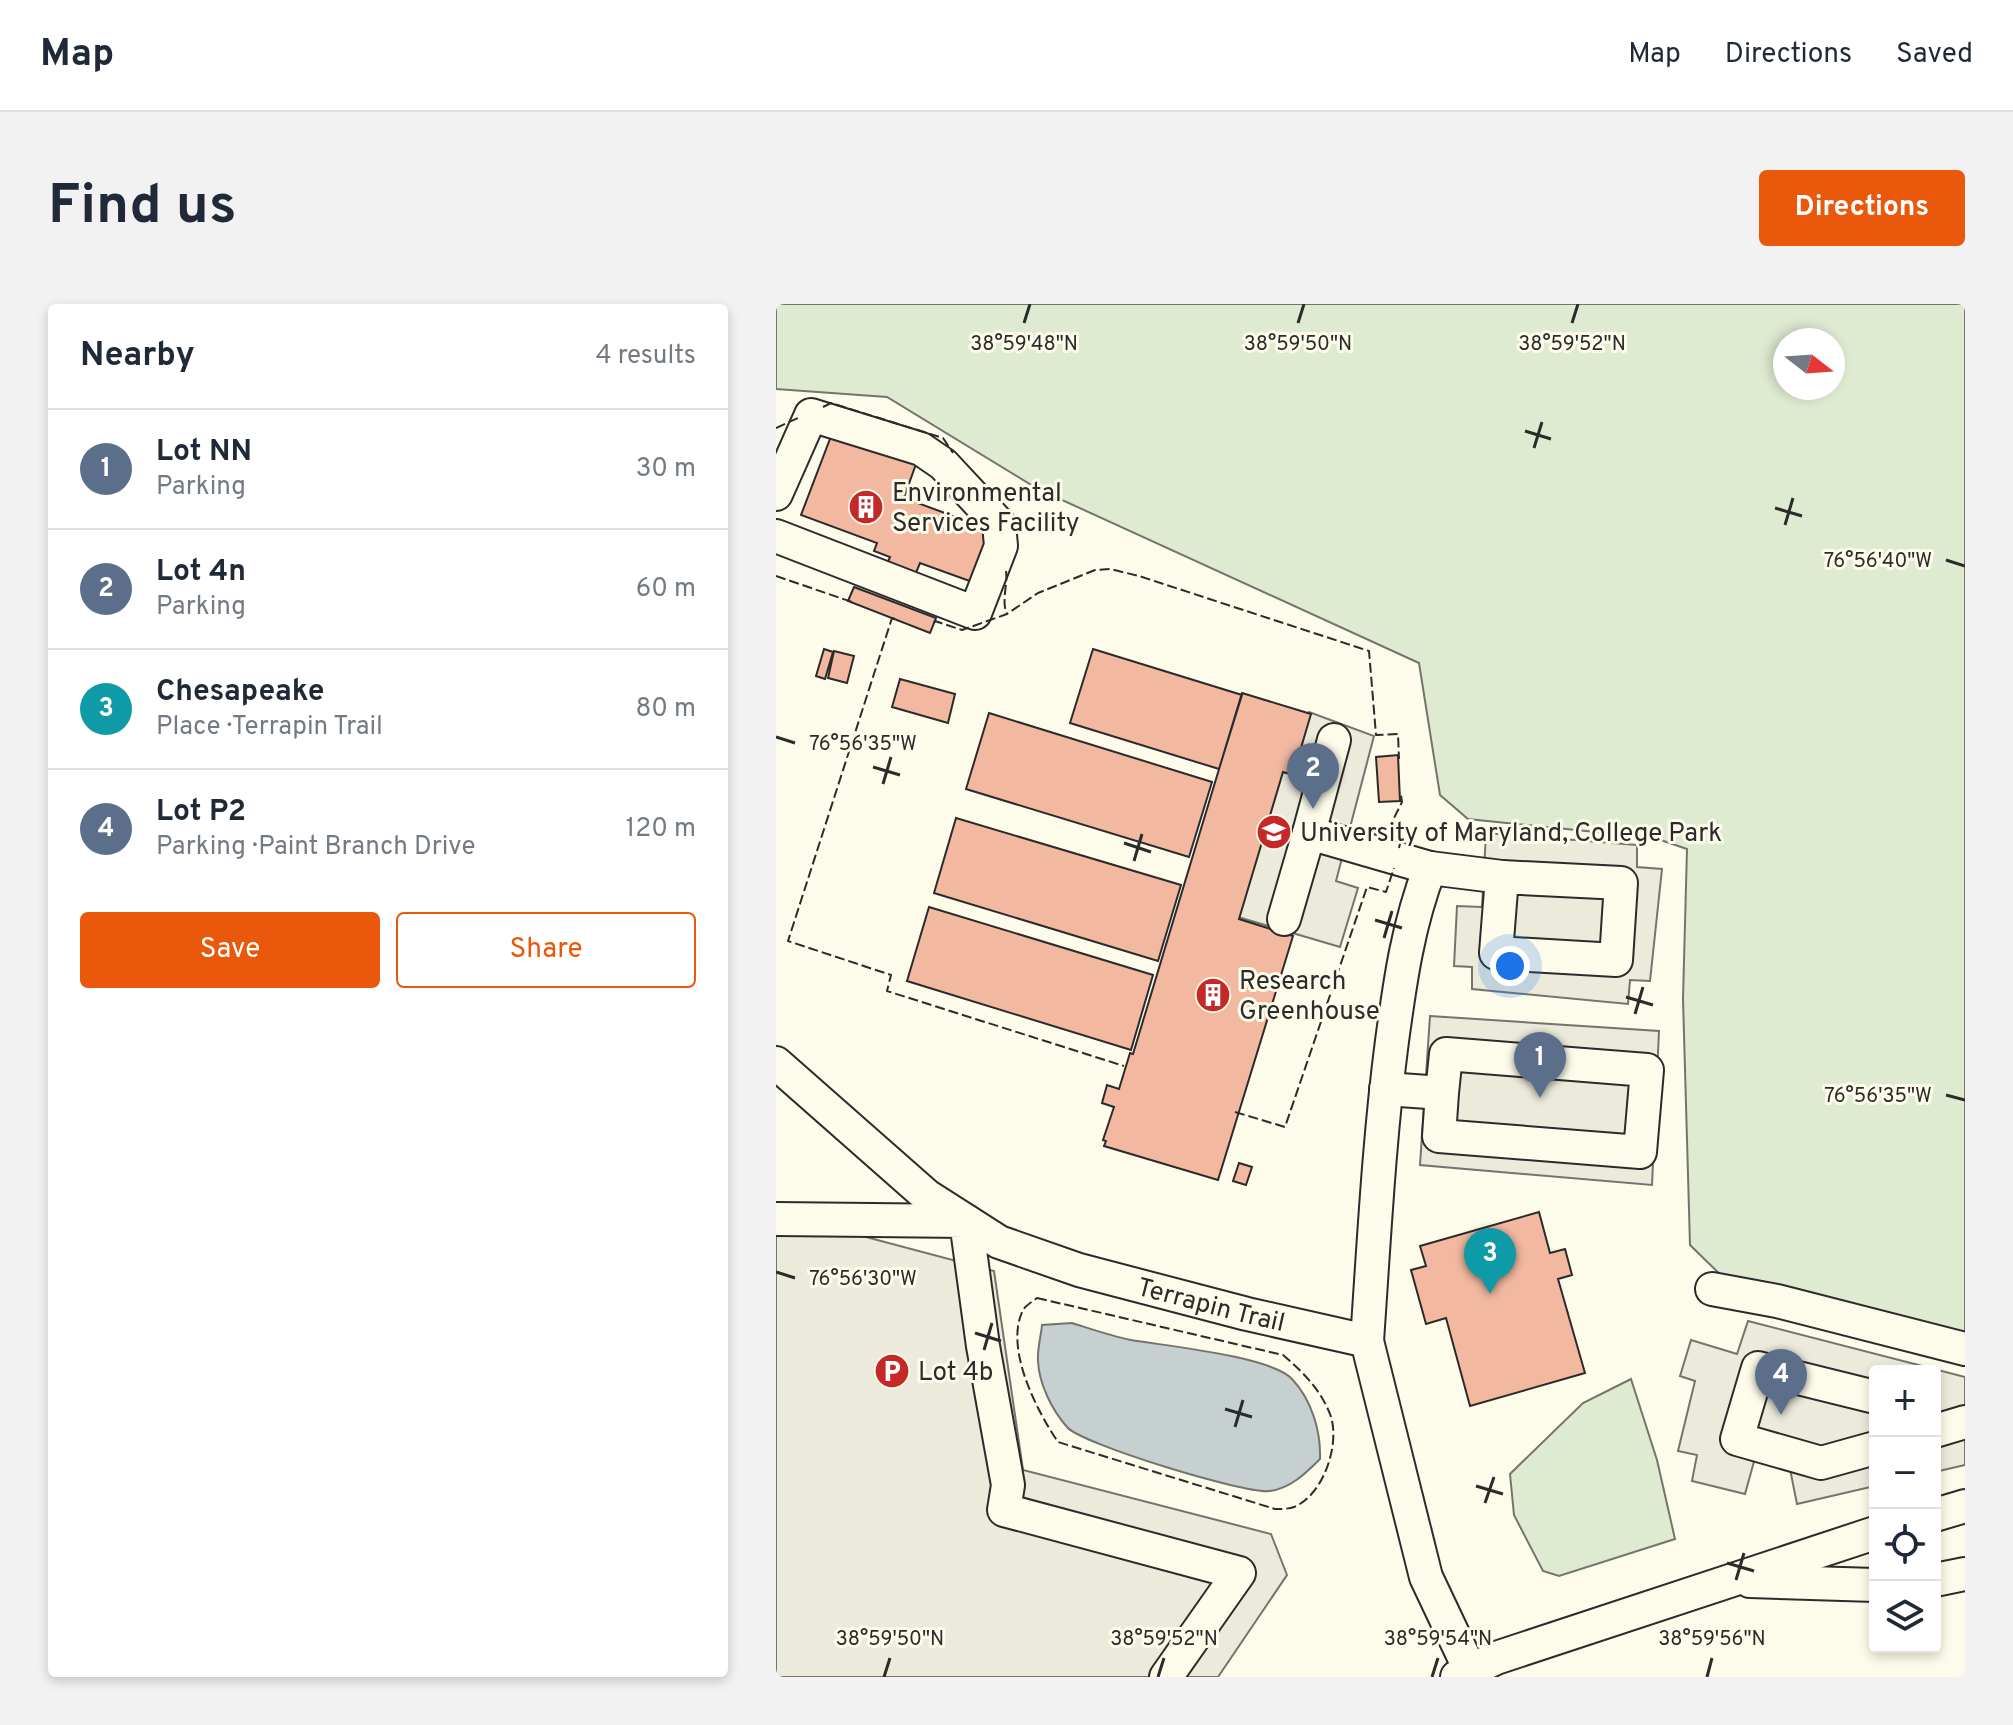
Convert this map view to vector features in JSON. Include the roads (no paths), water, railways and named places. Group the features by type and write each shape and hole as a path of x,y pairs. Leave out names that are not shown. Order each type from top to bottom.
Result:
{"street":[{"path":"776,494 811,415 921,449 943,464 999,524 1001,546 975,613 776,536"},
{"path":"1284,919 1334,740"},
{"path":"1309,833 1430,868 1502,877"},
{"path":"1430,868 1420,894 1401,969 1386,1089 1367,1341 1426,1577 1464,1674 1496,1658 1869,1535"},
{"path":"1446,1054 1647,1070 1640,1152 1439,1136 1442,1093 1446,1054"},
{"name":"Terrapin Trail","path":"776,1063 927,1196 999,1242 1079,1270 1247,1314 1367,1341"},
{"path":"1386,1089 1442,1093"},
{"path":"776,1219 966,1221 983,1346 1008,1485 1004,1510 1239,1573 1166,1677"},
{"path":"1712,1289 1777,1301 1965,1349"},
{"path":"1869,1396 1758,1368 1737,1439 1821,1463 1869,1450"},
{"path":"1941,1415 1965,1421"},
{"path":"1941,1429 1965,1421"},
{"path":"1941,1513 1965,1506"},
{"path":"1941,1579 1965,1574"},
{"path":"1727,1580 1869,1585"}],"place":[{"name":"Environmental Services Facility","path":"866,507"},
{"name":"Lot 4n","path":"1313,809"},
{"name":"University of Maryland, College Park","path":"1274,832"},
{"name":"Research Greenhouse","path":"1213,995"},
{"name":"Lot NN","path":"1540,1098"},
{"name":"Chesapeake","path":"1490,1294"},
{"name":"Lot 4b","path":"892,1371"},
{"name":"Lot P2","path":"1781,1415"}]}
